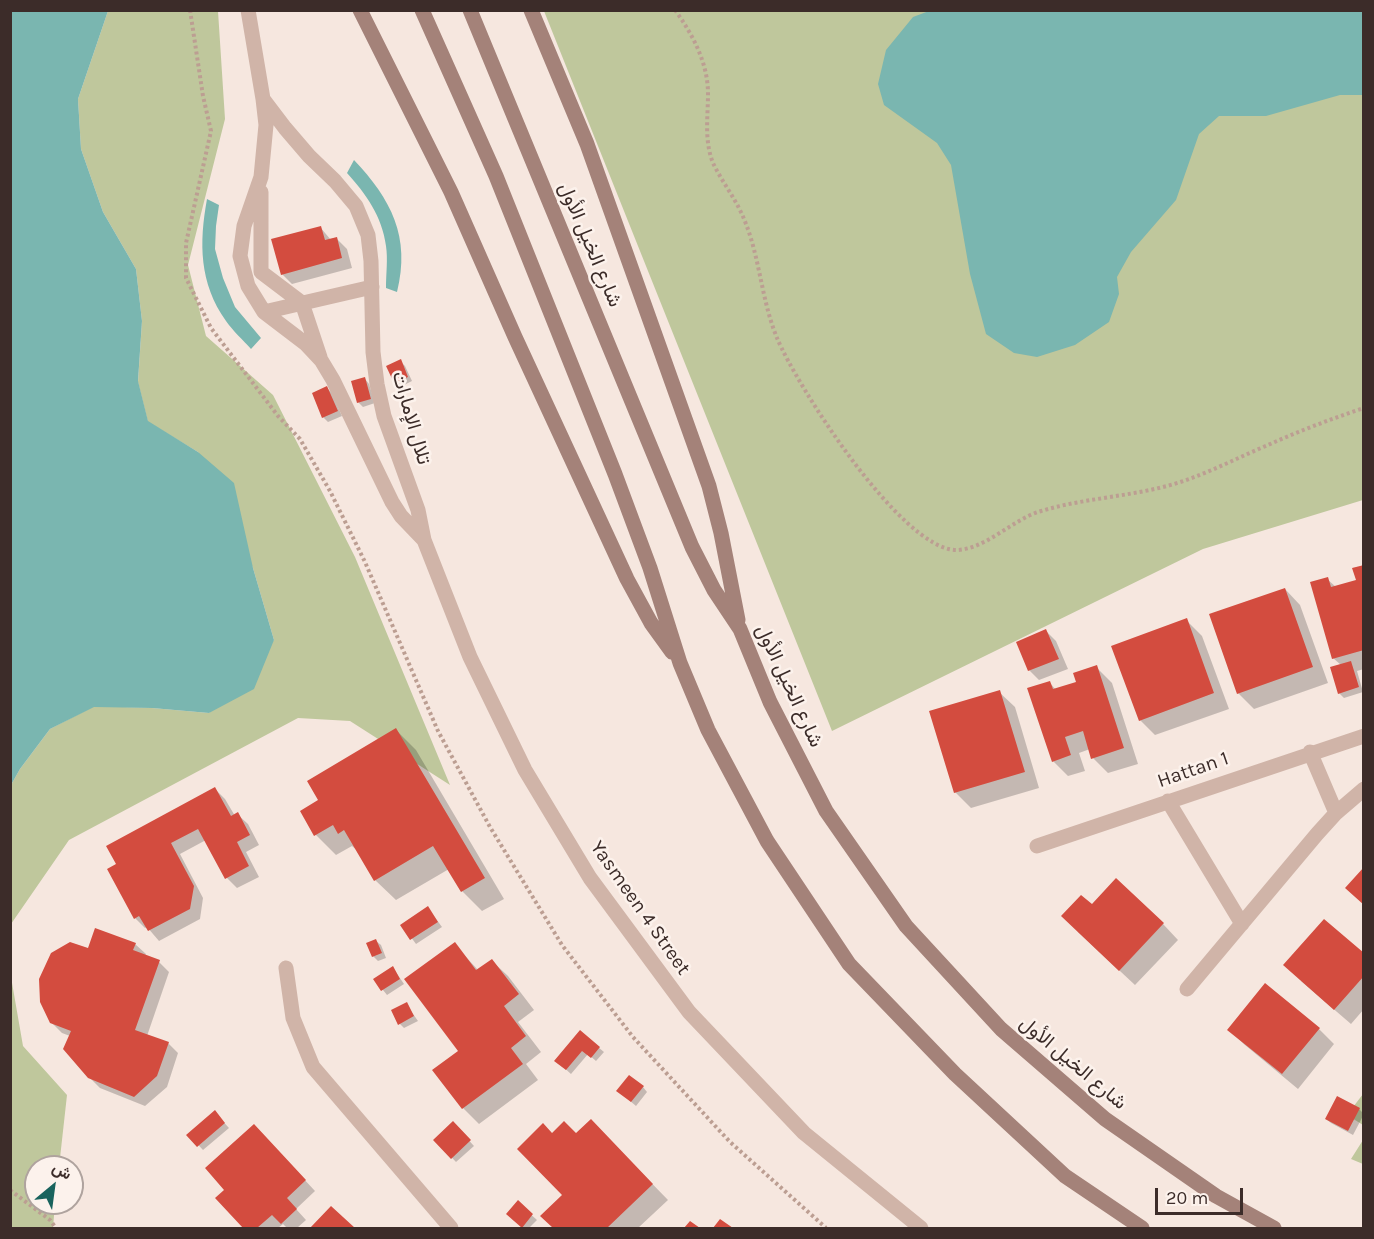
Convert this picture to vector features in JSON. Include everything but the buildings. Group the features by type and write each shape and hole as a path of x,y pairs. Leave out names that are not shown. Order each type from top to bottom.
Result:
{"main road":[{"path":"360,10 451,192 627,579 651,622 680,663"},
{"path":"422,10 496,176 615,474 650,567 680,663 708,730 767,841 849,964 955,1074 1065,1176 1142,1228"},
{"name":"شارع الخيل الأول","path":"470,10 692,547 714,590 740,629 770,702 826,812 906,926 1000,1029 1105,1119 1216,1196 1274,1228"},
{"path":"531,10 587,144 709,486 740,629"}],"street":[{"name":"تلال الإمارات","path":"248,10 266,125 261,177 261,272 302,303 321,360"},
{"name":"تلال الإمارات","path":"263,99 291,135 356,206 368,235 377,384 384,416 418,510 424,540"},
{"name":"تلال الإمارات","path":"261,177 244,226 240,256 248,285 264,312 306,344 321,360 392,502 406,522 424,540"},
{"path":"264,312 372,287"},
{"name":"Yasmeen 4 Street","path":"424,540 470,657 520,760 590,878 689,1012 804,1133 921,1228"},
{"name":"Hattan 1","path":"1037,846 1310,752 1364,736"},
{"path":"1310,752 1336,813"},
{"path":"1187,989 1336,813 1364,789"},
{"path":"1168,801 1242,924"},
{"path":"286,968 293,1017 313,1067 451,1228"}],"path":[{"path":"190,10 203,96 211,131 186,243 186,278 211,328 278,416 300,439 330,491 365,562 438,731 490,827 562,945 633,1037 730,1142 826,1228"},
{"path":"675,10 689,30 702,60 708,91 708,142 712,161 743,216 751,238 765,301 777,339 807,393 862,475 895,510 937,545 954,550 972,548 1018,521 1058,506 1142,492 1174,484 1364,408"},
{"path":"10,1190 50,1220 56,1228"}],"green space":[{"path":"108,11 218,11 225,119 188,265 206,336 273,395 355,557 450,785 350,721 298,718 69,840 11,924 11,785 50,729 94,706 209,713 274,640 253,568 198,452 148,422 138,382 142,321 136,269 103,212 81,149 78,99"},
{"path":"544,11 1363,11 1363,500 1203,549 832,731"},
{"path":"11,977 23,1046 67,1095 60,1155 24,1155 24,1215 54,1215 53,1228 11,1228"},
{"path":"1363,1094 1363,1125 1347,1115"},
{"path":"1363,1140 1363,1164 1351,1159"}],"water":[{"path":"11,10 108,11 78,99 81,149 103,212 136,269 142,321 138,381 148,421 198,452 234,483 253,568 274,640 254,689 209,713 152,708 94,707 50,729 11,785"},
{"path":"929,11 1363,11 1363,95 1340,95 1266,116 1219,116 1199,134 1176,200 1131,252 1117,277 1119,294 1109,322 1075,345 1037,357 1014,353 986,334 970,274 951,165 937,143 884,105 878,84 886,50 913,17"},
{"path":"354,160 378,189 395,220 401,254 401,272 397,292 386,288 386,246 377,215 367,197 347,173"},
{"path":"207,199 219,205 215,249 223,278 235,307 261,338 251,349 226,321 217,307 206,277 202,247"}]}
